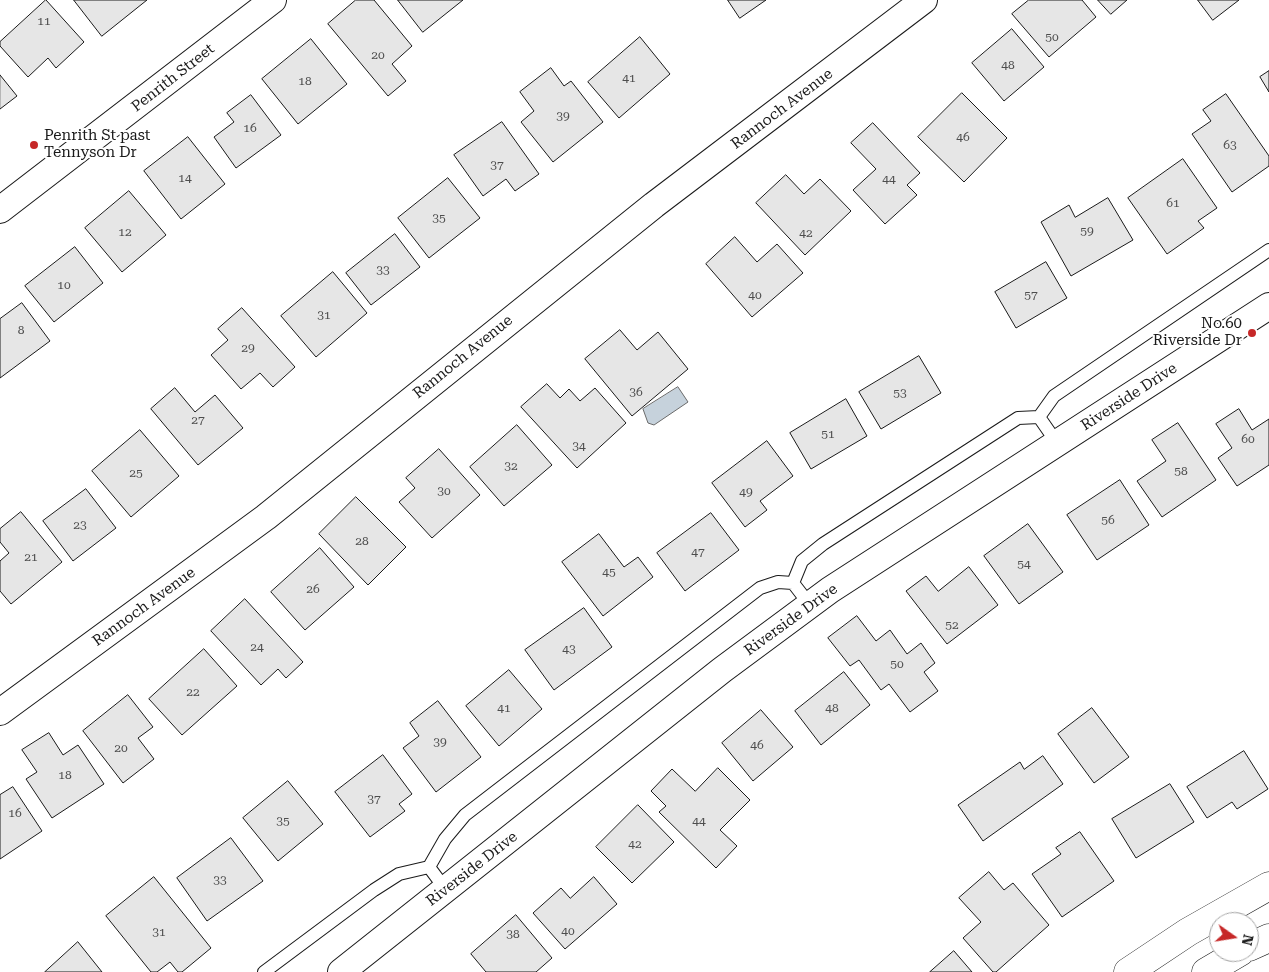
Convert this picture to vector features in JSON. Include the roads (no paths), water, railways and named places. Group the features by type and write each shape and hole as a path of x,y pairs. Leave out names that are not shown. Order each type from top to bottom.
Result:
{"highway":[{"path":"1128,972 1188,932 1269,886"},
{"path":"1206,972 1223,962"}],"street":[{"name":"Penrith Street","path":"0,210 273,0"},
{"name":"Rannoch Avenue","path":"0,712 266,517 646,211 924,0"},
{"name":"Riverside Drive","path":"341,972 722,670 810,605 1269,306"}],"lane":[{"path":"1039,417 1054,396 1269,250"},
{"path":"1039,417 1057,443"},
{"path":"793,583 802,561 822,544 1018,418 1039,417"},
{"path":"264,972 374,890 399,874 428,867 445,839 465,815 760,588 778,582 793,583 810,605"},
{"path":"428,867 446,890"}],"place":[{"name":"Penrith St past Tennyson Dr","path":"34,145"},
{"name":"No.60 Riverside Dr","path":"1252,333"}]}
